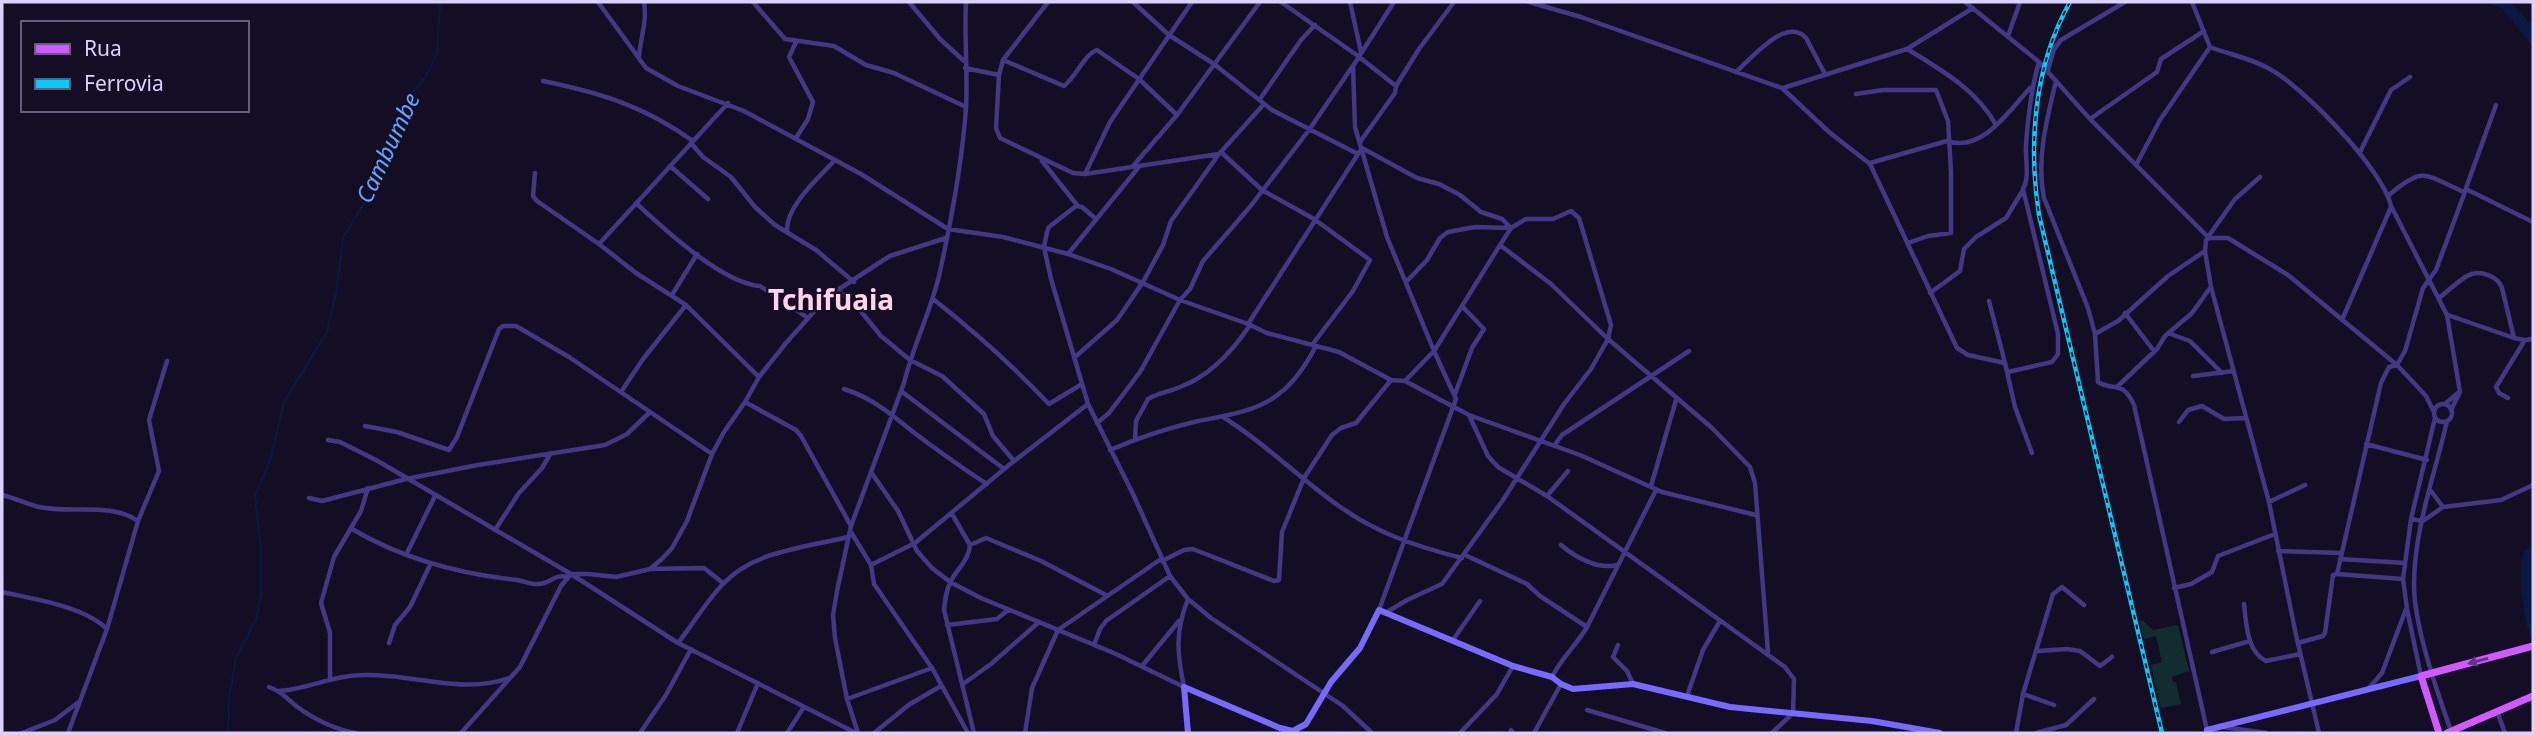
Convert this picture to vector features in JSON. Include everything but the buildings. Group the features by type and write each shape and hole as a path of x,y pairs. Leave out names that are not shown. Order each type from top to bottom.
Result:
{"main road":[{"path":"2439,733 2421,676 2533,646"},
{"path":"2449,733 2533,696"}],"street":[{"path":"598,2 646,68 678,86 727,103 796,138 907,201 948,229 1003,237 1068,254 1267,333 1339,352 1391,380 1405,381 1469,415 1541,440 1653,488 1756,515"},
{"path":"639,57 640,39 646,21 644,2"},
{"path":"753,2 785,39 834,46 866,65 894,73 966,107"},
{"path":"909,2 965,64 999,75"},
{"path":"857,733 835,638 834,615 851,526 933,299 948,229 966,107 966,2"},
{"path":"1048,2 1003,60 999,75 996,128 1004,141 1073,173 1085,174 1220,153"},
{"path":"1133,2 1169,35 1214,64 1262,101 1309,130 1358,154"},
{"path":"1085,174 1110,122 1192,2"},
{"path":"1068,254 1260,2"},
{"path":"1281,2 1360,54 1396,86"},
{"path":"1097,423 1109,413 1140,372 1180,300 1190,289 1203,261 1309,130 1394,2"},
{"path":"1135,439 1136,421 1148,399 1180,387 1208,372 1232,349 1358,154 1419,49 1454,2"},
{"path":"1529,2 1581,17 1782,88 1829,132 1870,164 1960,351 2006,363"},
{"path":"1965,2 2039,62 2091,119 2208,237 2228,238 2288,275 2397,365 2426,396 2434,415 2440,421 2447,421"},
{"path":"2008,36 2020,2"},
{"path":"2048,71 2054,49 2061,40 2125,2"},
{"path":"2192,2 2210,47"},
{"path":"1351,3 1360,54"},
{"path":"1782,88 1907,49 1973,8"},
{"path":"1074,358 1108,331 1143,282 1163,245 1171,221 1262,101 1301,40 1315,25"},
{"path":"1736,72 1779,34 1792,31 1806,38 1825,74"},
{"path":"2091,119 2157,72 2161,60 2172,51 2204,31"},
{"path":"796,41 789,57 813,102 808,119 796,138"},
{"path":"2210,47 2264,65 2274,71 2320,111 2360,152 2389,195 2391,206 2447,315 2460,392 2447,421 2430,491 2414,586 2432,673 2449,733"},
{"path":"2136,165 2160,120 2210,47"},
{"path":"1907,49 1959,83 1996,126"},
{"path":"1003,60 1064,86 1092,51 1097,50 1139,79 1177,114"},
{"path":"1930,293 1960,271 1964,249 1976,237 2006,218 2026,184 2026,147 2032,86 2039,62"},
{"path":"1353,66 1353,109 1377,208 1433,351 1455,395"},
{"path":"2360,152 2391,90 2410,77"},
{"path":"543,81 583,89 629,104 663,120 692,142 703,158 731,177 755,207 775,225 816,250 854,282"},
{"path":"2056,81 2041,152 2041,183 2053,224 2080,285 2095,334 2097,380 2103,386 2118,386 2128,394 2134,405 2208,732 2421,676 2407,609 2403,579 2405,563 2436,406 2460,392"},
{"path":"1870,164 1903,153 1981,138 1996,126 2032,86"},
{"path":"1856,94 1883,90 1936,90 1948,121 1951,233 1928,236 1908,243"},
{"path":"599,244 727,103"},
{"path":"2337,574 2381,383 2389,367 2397,365 2405,351 2423,288 2436,271 2496,105"},
{"path":"1361,145 1417,178 1439,184 1460,195 1480,212 1502,219 1511,228"},
{"path":"1110,450 1135,439 1223,417 1277,396 1295,378 1314,345 1353,291 1370,260 1314,219 1262,190 1220,153"},
{"path":"1039,158 1077,205 1096,219"},
{"path":"788,233 789,219 793,211 807,189 835,159"},
{"path":"670,166 708,199"},
{"path":"535,173 533,196 537,201 636,273 686,305 758,377"},
{"path":"2389,195 2408,179 2418,175 2427,176 2465,190 2533,222"},
{"path":"2260,177 2235,200 2206,240 2205,251 2211,287 2269,502 2319,733"},
{"path":"2008,372 2052,362 2058,354 2058,334 2023,189"},
{"path":"636,203 664,229 728,276 760,286 808,318"},
{"path":"1077,205 1049,227 1044,247 1088,404 1133,494 1161,560 1188,599 1223,626 1343,706 1372,733"},
{"path":"2342,320 2391,206"},
{"path":"1387,613 1407,600 1440,586 1591,369 1608,339 1611,325 1577,215 1571,211 1553,219 1526,219 1511,228 1433,351 1405,381"},
{"path":"1406,282 1427,260 1443,234 1475,228 1511,228"},
{"path":"650,569 663,558 681,534 712,454 758,377 808,318 825,300 890,256 946,238"},
{"path":"1500,245 1551,284 1650,377 1712,428 1750,467 1755,483 1768,653"},
{"path":"2095,334 2118,321 2168,276 2205,251"},
{"path":"672,295 697,254"},
{"path":"2439,298 2468,276 2491,276 2500,282 2514,338"},
{"path":"2118,386 2154,351 2167,333 2192,313 2211,287"},
{"path":"838,291 859,309 881,336 910,360 943,376 984,414 993,436 1014,461"},
{"path":"933,299 1038,390 1049,404 1082,384"},
{"path":"1989,301 2015,407 2032,453"},
{"path":"621,392 643,359 686,305"},
{"path":"870,472 898,511 921,557 950,582 1184,687 1293,732 1306,724 1331,682 1360,648 1379,610 1402,542 1455,407 1455,395 1472,348 1484,329 1462,306"},
{"path":"2125,313 2154,351"},
{"path":"2447,315 2514,338 2533,339"},
{"path":"365,426 397,432 449,450 457,437 499,329 510,325 569,358 712,454"},
{"path":"2167,333 2190,341 2222,373"},
{"path":"2508,398 2499,393 2496,387 2525,340"},
{"path":"1554,446 1562,435 1689,351"},
{"path":"68,733 107,629 138,521 159,471 149,420 167,360"},
{"path":"2193,376 2234,371"},
{"path":"1025,733 1032,688 1058,630 1161,560 1193,549 1274,581 1279,580 1282,532 1304,478 1332,435 1341,428 1356,423 1391,380"},
{"path":"844,389 863,395 986,484"},
{"path":"901,391 1004,469"},
{"path":"2426,396 2451,410"},
{"path":"1552,677 1560,662 1577,644 1626,552 1653,488 1676,399"},
{"path":"745,402 796,430 851,526"},
{"path":"871,565 915,542 1088,404"},
{"path":"2179,422 2188,410 2202,406 2224,419 2246,418"},
{"path":"309,498 322,501 406,479 605,445 620,439 650,412"},
{"path":"1469,415 1492,462 1547,496 1785,667 1794,679 1793,713 1772,733"},
{"path":"1223,417 1262,444 1340,507 1402,542 1463,556 1517,578 1587,627"},
{"path":"328,440 340,442 376,460 678,643 857,733"},
{"path":"2366,444 2427,460"},
{"path":"495,530 519,493 549,455"},
{"path":"2426,466 2437,469"},
{"path":"1547,496 1568,471"},
{"path":"2269,502 2305,485"},
{"path":"330,680 330,632 321,603 334,557 352,529 365,502 368,488"},
{"path":"2412,519 2423,521 2443,507 2501,500 2532,488"},
{"path":"2430,491 2443,507"},
{"path":"2,495 41,508 109,510 126,514 138,521"},
{"path":"406,555 435,496"},
{"path":"952,514 970,545 965,562 950,582 945,603 947,625 963,684 971,733"},
{"path":"352,529 376,543 406,555 471,573 538,584 558,576 587,574 616,578 650,569 704,568 723,583"},
{"path":"2174,588 2199,580 2212,572 2218,556 2275,534"},
{"path":"850,535 871,565 874,584 932,668 971,733"},
{"path":"678,643 723,583 741,568 762,558 850,535"},
{"path":"970,545 986,538 1041,561 1107,595"},
{"path":"1561,545 1583,559 1610,567 1618,565"},
{"path":"2278,551 2342,553"},
{"path":"2340,559 2405,563"},
{"path":"389,643 395,625 410,607 431,562"},
{"path":"2298,643 2324,635 2333,575 2403,579"},
{"path":"461,733 512,677 527,656 561,586 570,576"},
{"path":"1094,645 1106,621 1170,576"},
{"path":"2404,587 2414,586"},
{"path":"2016,733 2023,694 2054,592 2064,587 2084,605"},
{"path":"2,592 70,608 101,623 107,629"},
{"path":"1142,666 1179,621 1188,599"},
{"path":"1453,640 1480,601"},
{"path":"2244,604 2250,641 2263,661 2300,654"},
{"path":"2368,690 2382,673 2407,609"},
{"path":"947,625 998,619 1008,610"},
{"path":"1379,610 1513,666 1552,677 1573,689 1633,684 1730,707 1872,721 1940,733"},
{"path":"1179,621 1178,649 1188,733"},
{"path":"1687,696 1703,650 1720,621"},
{"path":"963,684 991,664 1039,622"},
{"path":"2212,652 2250,641"},
{"path":"1618,645 1613,657 1628,671 1633,684"},
{"path":"640,733 666,695 691,649"},
{"path":"2038,651 2080,651 2100,666 2112,657"},
{"path":"1460,733 1497,694 1513,666"},
{"path":"847,699 932,668"},
{"path":"2382,673 2385,685"},
{"path":"278,691 310,687 348,676 374,675 473,684 512,677"},
{"path":"737,733 758,683"},
{"path":"1534,733 1561,684"},
{"path":"874,733 910,704 941,686"},
{"path":"269,687 333,729 356,733"},
{"path":"2023,694 2054,705"},
{"path":"2036,733 2066,725 2094,699"},
{"path":"22,733 55,720 81,701"},
{"path":"787,733 804,707"},
{"path":"1587,710 1665,733"},
{"path":"2497,711 2505,733"},
{"path":"2434,716 2444,712"},
{"path":"2220,727 2240,732 2267,733"}],"green space":[{"path":"2142,620 2153,630 2178,625 2189,671 2172,677 2173,682 2176,682 2181,704 2161,708 2151,665 2162,662 2156,636 2144,639"}],"water":[{"path":"2486,2 2509,2 2533,25 2533,47 2502,8"},
{"path":"2533,548 2533,645 2524,611 2520,570 2525,550"}],"waterway":[{"name":"Cambumbe","path":"228,733 229,698 236,658 256,619 261,596 261,551 255,496 271,458 284,402 327,332 337,288 343,238 378,180 408,98 425,78 437,54 440,2"}],"railway":[{"path":"2070,2 2048,52 2037,105 2034,160 2039,215 2162,733"}],"district":[{"name":"Tchifuaia","path":"831,300"}]}
